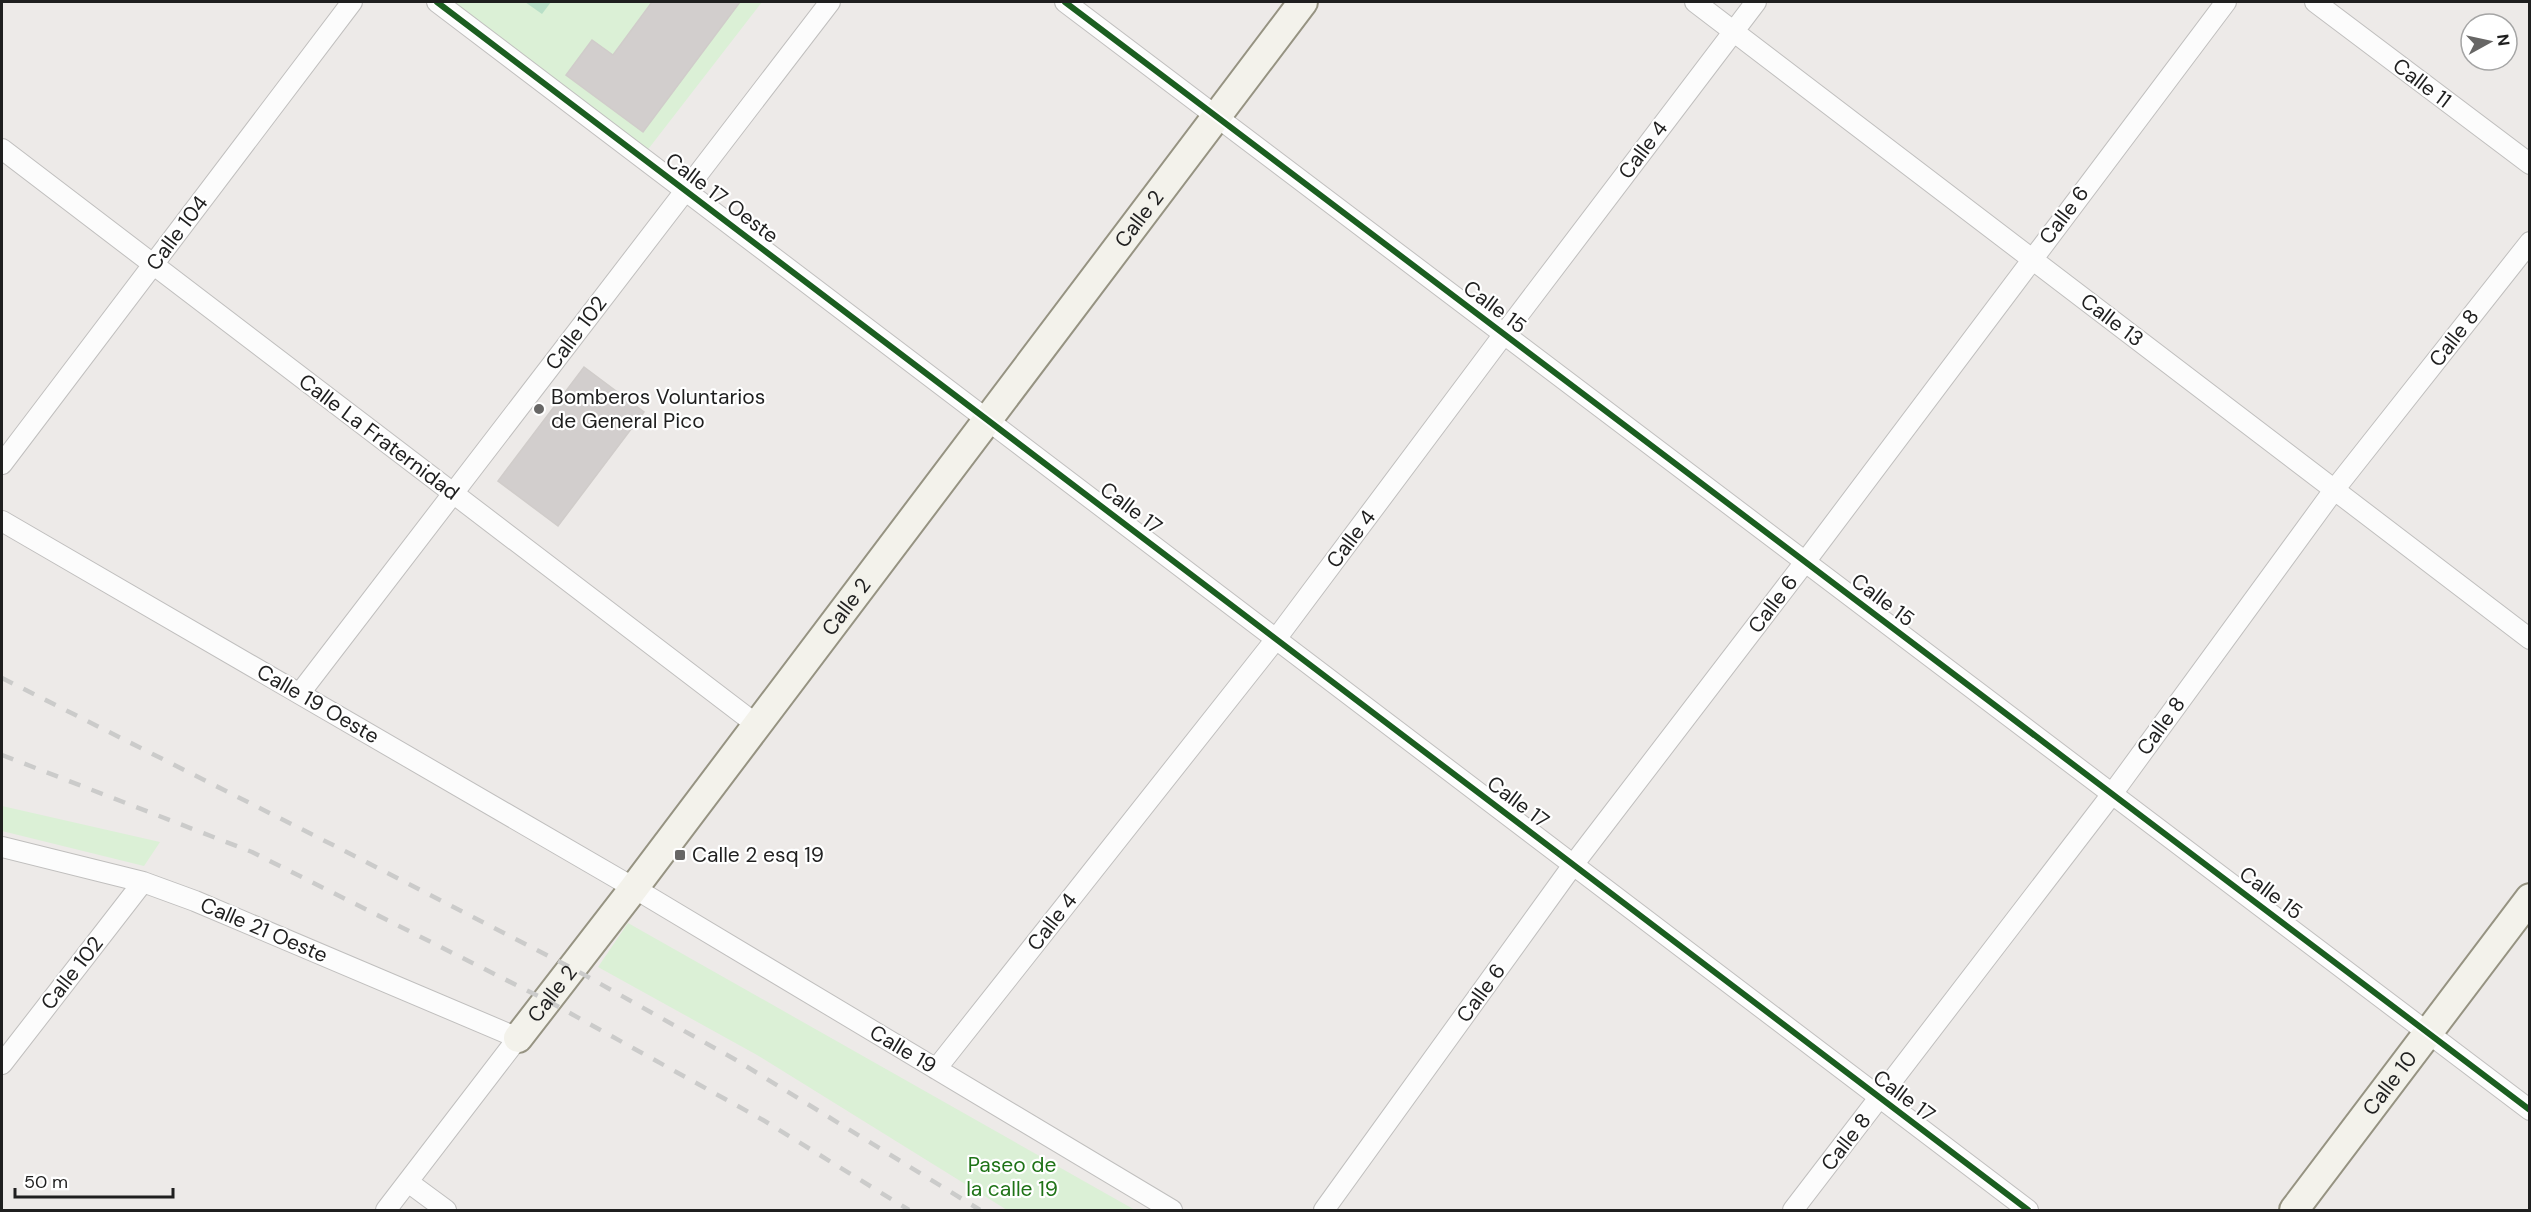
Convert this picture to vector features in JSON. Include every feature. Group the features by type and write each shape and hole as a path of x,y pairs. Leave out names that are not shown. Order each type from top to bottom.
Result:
{"street":[{"name":"Calle 104","path":"2,464 352,2"},
{"name":"Calle 17 Oeste","path":"437,2 987,420"},
{"name":"Calle 102","path":"300,693 830,2"},
{"name":"Calle 15","path":"1065,2 2529,1110"},
{"name":"Calle 2","path":"386,1210 634,888 1303,2"},
{"name":"Calle 13","path":"1695,2 2529,639"},
{"name":"Calle 4","path":"936,1069 1276,639 1503,334 1756,2"},
{"name":"Calle 6","path":"1324,1210 1573,865 1805,562 2031,258 2226,2"},
{"name":"Calle 11","path":"2315,2 2529,164"},
{"name":"Calle La Fraternidad","path":"2,149 757,725"},
{"name":"Calle 8","path":"1793,1210 2112,794 2334,490 2529,242"},
{"name":"Calle 17","path":"987,420 2028,1210"},
{"name":"Calle 19 Oeste","path":"2,521 634,888"},
{"name":"Calle 21 Oeste","path":"2,847 142,882 195,901 518,1038"},
{"name":"Calle 102","path":"2,1064 142,882"},
{"name":"Calle 19","path":"634,888 1172,1210"},
{"name":"Calle 10","path":"2294,1210 2529,898"},
{"path":"408,1182 446,1210"}],"green space":[{"path":"451,2 762,2 646,152"},
{"path":"525,2 551,2 542,14"},
{"path":"2,806 160,842 144,866 2,831"},
{"name":"Paseo de la calle 19","path":"628,923 1135,1210 1007,1210 757,1055 598,967"}],"building":[{"path":"652,2 740,2 643,132 566,75 592,40 613,55"},
{"path":"584,367 644,412 558,526 498,481"}],"railway":[{"path":"2,678 572,968 736,1060 980,1210"},
{"path":"2,755 252,852 548,1001 763,1120 909,1210"}],"cycle path":[{"path":"437,2 2028,1210"},
{"path":"1065,2 2530,1110"}],"place":[{"name":"Bomberos Voluntarios de General Pico","path":"539,409"},
{"name":"Calle 2 esq 19","path":"680,855"}]}
